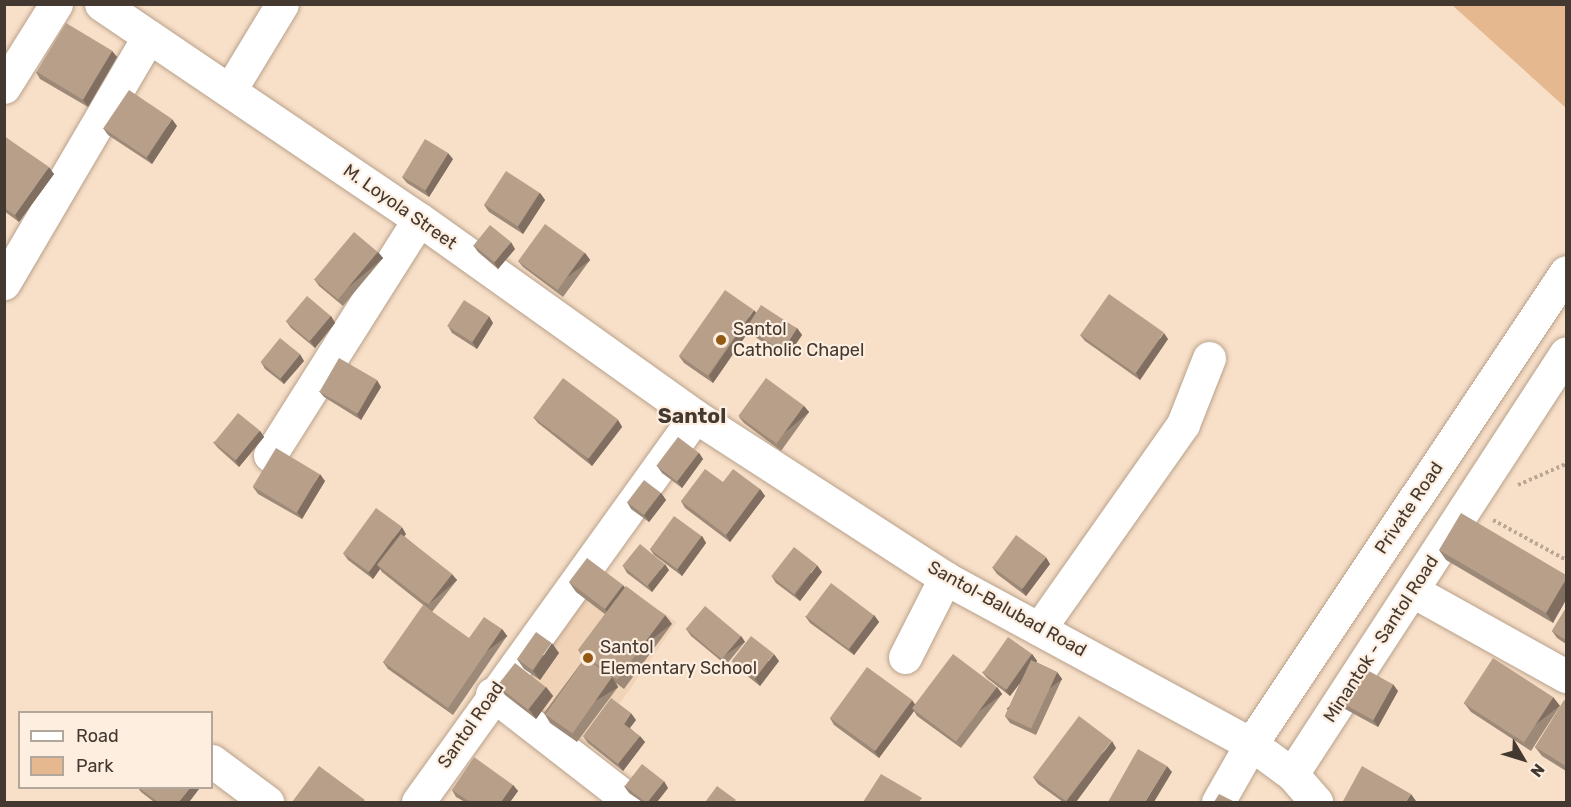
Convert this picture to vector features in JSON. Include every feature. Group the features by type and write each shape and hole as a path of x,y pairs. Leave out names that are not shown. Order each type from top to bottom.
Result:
{"street":[{"path":"4,87 56,4"},
{"name":"M. Loyola Street","path":"101,4 419,219 695,416"},
{"path":"230,90 282,4"},
{"path":"4,283 149,36"},
{"path":"270,455 419,219"},
{"name":"Private Road","path":"1218,802 1251,744 1566,272"},
{"name":"Minantok - Santol Road","path":"1292,774 1468,507 1566,353"},
{"path":"1040,629 1183,424 1209,358"},
{"name":"Santol-Balubad Road","path":"695,416 945,578 1251,744 1292,774 1316,802"},
{"name":"Santol Road","path":"418,802 492,694 695,416"},
{"path":"905,657 945,578"},
{"path":"1413,591 1566,676"},
{"path":"492,694 632,802"},
{"path":"213,762 267,802"}],"path":[{"path":"1468,507 1566,560"}],"shaded area":[{"name":"Santol Elementary School","path":"594,564 677,622 585,753 502,695"}],"green space":[{"path":"1452,5 1566,5 1566,108"}],"building":[{"path":"66,23 112,51 83,100 37,72"},
{"path":"129,90 172,119 146,157 103,128"},
{"path":"4,136 49,167 15,215 4,208"},
{"path":"425,139 448,153 425,191 402,177"},
{"path":"506,171 540,193 518,226 484,205"},
{"path":"545,224 585,253 558,290 518,261"},
{"path":"490,225 511,242 495,262 474,245"},
{"path":"354,232 378,252 338,299 314,279"},
{"name":"Santol Catholic Chapel","path":"725,290 754,310 708,376 679,356"},
{"path":"1109,294 1164,332 1135,373 1080,335"},
{"path":"307,296 331,316 310,341 286,321"},
{"path":"464,300 489,316 472,342 447,326"},
{"path":"761,305 797,328 782,351 746,328"},
{"path":"280,338 300,354 281,378 260,362"},
{"path":"339,358 377,380 358,414 320,392"},
{"path":"563,378 618,420 589,459 534,417"},
{"path":"766,378 804,406 776,444 738,416"},
{"path":"238,413 260,431 236,460 214,443"},
{"path":"678,437 699,453 677,481 656,466"},
{"path":"276,448 320,474 297,513 253,487"},
{"path":"705,469 723,482 733,469 760,489 726,535 681,501"},
{"path":"644,480 661,493 644,515 627,502"},
{"path":"376,508 402,527 369,572 343,553"},
{"path":"1461,513 1566,575 1566,579 1546,613 1439,550"},
{"path":"674,516 702,536 677,569 650,549"},
{"path":"401,534 452,574 428,605 377,565"},
{"path":"1016,535 1046,557 1022,589 992,567"},
{"path":"640,544 665,564 647,586 622,566"},
{"path":"794,547 817,565 794,594 771,576"},
{"path":"587,558 623,585 605,609 569,582"},
{"path":"831,583 874,615 849,649 806,617"},
{"path":"626,586 665,615 617,679 578,650"},
{"path":"423,605 469,638 484,617 502,629 448,708 383,662"},
{"path":"705,606 741,636 722,659 686,629"},
{"path":"1566,608 1566,640 1552,631"},
{"path":"536,632 552,643 533,670 517,659"},
{"path":"751,636 774,654 755,678 732,660"},
{"path":"1008,637 1032,654 1007,690 983,673"},
{"path":"953,654 997,687 956,741 912,708"},
{"path":"585,658 612,677 572,733 545,715"},
{"path":"1493,658 1553,697 1524,743 1464,703"},
{"path":"1031,660 1057,672 1031,728 1005,716"},
{"path":"515,663 546,687 528,710 497,686"},
{"path":"1360,666 1393,684 1373,720 1340,702"},
{"path":"867,667 912,700 875,751 830,718"},
{"path":"611,698 631,713 624,724 640,736 618,764 583,736"},
{"path":"1564,700 1566,701 1566,766 1535,747"},
{"path":"1079,716 1112,741 1066,801 1033,777"},
{"path":"1138,749 1167,766 1145,802 1108,802"},
{"path":"474,757 513,785 501,802 470,802 452,790"},
{"path":"642,764 664,781 648,802 625,786"},
{"path":"319,766 365,800 363,802 292,802"},
{"path":"1362,766 1411,794 1406,802 1343,801"},
{"path":"881,774 922,798 919,802 863,802"},
{"path":"717,786 736,800 734,802 706,801"},
{"path":"140,789 189,789 179,802 158,802"},
{"path":"1219,794 1235,802 1214,802"}],"place":[{"name":"Santol Catholic Chapel","path":"721,340"},
{"name":"Santol Elementary School","path":"588,658"}],"district":[{"name":"Santol","path":"692,416"}]}
